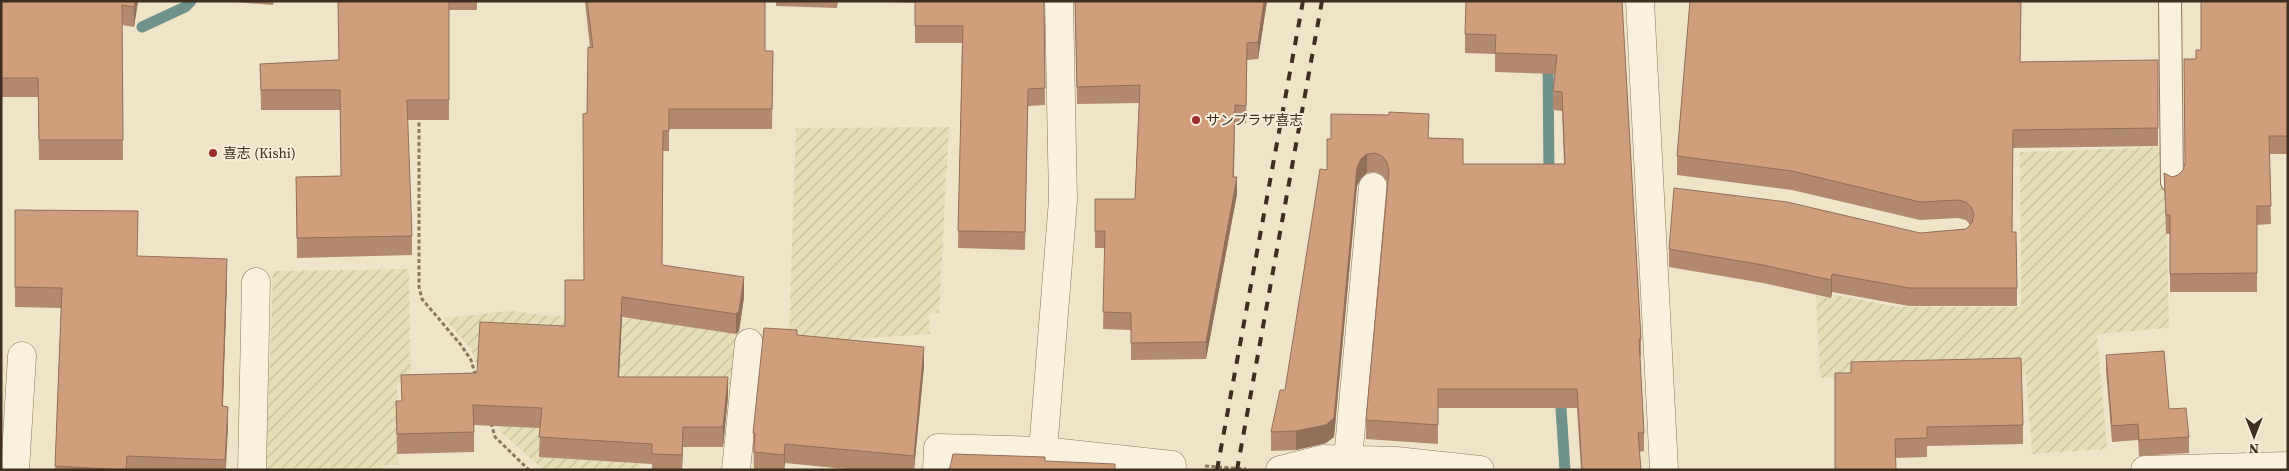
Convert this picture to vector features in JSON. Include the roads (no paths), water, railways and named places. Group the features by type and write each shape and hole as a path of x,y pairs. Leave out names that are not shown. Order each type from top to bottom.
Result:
{"street":[{"path":"1043,452 1063,200 1059,1"},
{"path":"1640,1 1650,187 1658,469"},
{"path":"1348,459 1373,187"},
{"path":"1650,187 1678,191"},
{"path":"252,470 256,282"},
{"path":"736,470 749,343"},
{"path":"15,470 22,356"},
{"path":"935,467 938,448 1043,452 1172,465"},
{"path":"1280,470 1323,459 1396,461 1480,470"},
{"path":"2145,470 2288,466"}],"lane":[{"path":"2170,1 2172,182"}],"waterway":[{"path":"142,27 185,7 191,1"},
{"path":"1548,58 1549,179"},
{"path":"1560,393 1565,470"}],"railway":[{"path":"1217,470 1303,1"},
{"path":"1237,470 1322,1"}],"place":[{"name":"サンプラザ喜志","path":"1196,120"},
{"name":"喜志 (Kishi)","path":"213,153"}]}
